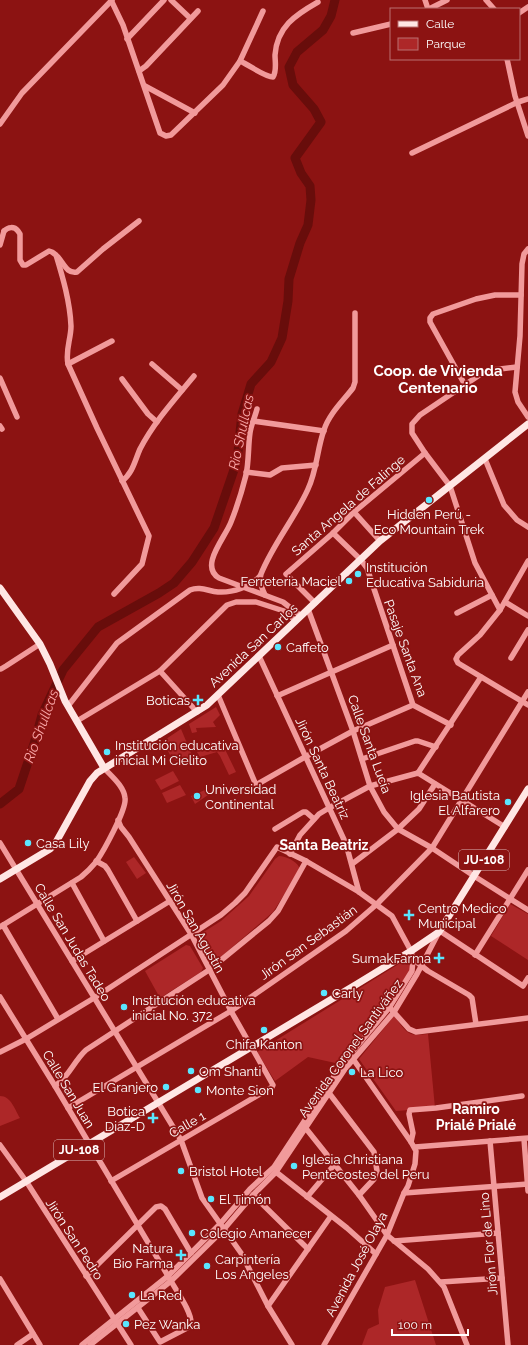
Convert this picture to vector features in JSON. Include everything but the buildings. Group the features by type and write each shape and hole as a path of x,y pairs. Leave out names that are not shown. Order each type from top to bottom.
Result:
{"main road":[{"name":"Avenida San Carlos","path":"0,879 50,849 55,844 90,781 97,774 104,768 197,712 218,695 380,542 528,424"},
{"path":"0,588 40,644 67,704 104,768"},
{"name":"JU-108","path":"0,1197 158,1102 412,955 439,932 528,789"}],"street":[{"path":"0,124 22,93 111,0 123,25 140,71 160,133 168,136 171,135 223,84 240,61 263,11"},
{"path":"127,39 164,0"},
{"path":"171,0 190,18"},
{"path":"430,8 447,0"},
{"path":"486,0 493,8"},
{"path":"240,61 266,75 273,77 275,71 276,49 281,33 290,21 305,9 318,2"},
{"path":"140,71 198,11"},
{"path":"353,32 390,24"},
{"path":"123,25 136,30"},
{"path":"506,60 528,136"},
{"path":"145,86 195,113"},
{"path":"412,153 518,102 528,99"},
{"path":"0,245 2,229 12,227 20,234 20,260 23,264 26,265 49,251 56,255 68,271 77,272 103,249 139,221"},
{"path":"528,249 524,254 522,264 520,336 515,392 518,402 528,418"},
{"path":"56,255 70,314 71,334 67,355 68,364 122,480 142,518 149,536 142,564 114,594"},
{"path":"465,385 430,322 430,318 433,314 476,299 495,295 521,295"},
{"path":"67,704 117,642 190,590 200,588 218,592 232,591 256,581 260,576 309,486 316,465 324,430 328,421 353,388 355,382 355,313"},
{"path":"68,364 112,341"},
{"path":"152,364 182,390"},
{"path":"500,610 475,563 450,486 424,453 412,433 412,424 420,415 481,374 492,370 517,367"},
{"path":"122,480 128,475 140,448 157,422 194,376"},
{"path":"0,378 17,417"},
{"path":"122,379 148,414 157,422"},
{"path":"257,409 250,430 246,472 231,524 213,557 210,565 211,571 219,578 288,605 298,619"},
{"path":"253,421 324,430"},
{"name":"Santa Angela de Falinge","path":"315,602 286,574 333,533 354,512 424,453"},
{"path":"485,459 504,505 517,520 528,527"},
{"path":"246,472 270,475 282,468 316,465"},
{"path":"354,512 380,542"},
{"name":"Pasaje Santa Ana","path":"333,533 361,560 367,568 413,705 451,725"},
{"path":"528,561 500,610 480,635 456,658 458,663 482,676 528,705"},
{"path":"260,576 261,586 265,595"},
{"path":"457,613 492,595"},
{"path":"77,721 160,672 227,605 236,602 256,602 284,611 298,619"},
{"path":"505,602 528,616"},
{"name":"Calle Santa Lucía","path":"308,609 353,731 370,786 384,812 398,829 432,848 528,910"},
{"path":"511,658 528,630"},
{"path":"0,669 40,644"},
{"path":"277,696 393,645"},
{"name":"Jirón Santa Beatriz","path":"259,656 346,844 359,892"},
{"path":"160,672 197,712"},
{"path":"290,854 300,835 319,814 370,786 418,773 482,676"},
{"name":"Jirón San Sebastián","path":"68,1108 231,1010 346,931 377,904 432,848 528,692"},
{"path":"218,695 256,785 353,731 413,705"},
{"path":"362,759 415,741 436,747"},
{"path":"58,1019 1,926 86,873 102,852 125,804 124,794 115,780 104,768"},
{"path":"418,773 505,826"},
{"path":"352,864 398,829 419,809 435,784"},
{"path":"275,829 303,812 306,812 314,820"},
{"name":"Jirón San Agustín","path":"118,820 121,827 191,934 209,970 273,1085"},
{"name":"Calle San Judas Tadeo","path":"0,843 181,1140 202,1198 241,1253 268,1306 292,1345"},
{"path":"0,1052 26,1039 94,998 221,914 245,893 277,847 306,861 359,892 392,916 412,955 428,971 472,998 476,1024"},
{"path":"96,861 105,866 108,870 137,921"},
{"path":"55,1086 65,1078 74,1063 86,1050 209,970 269,921 278,911 306,861"},
{"path":"475,954 528,870"},
{"path":"72,883 104,941"},
{"path":"72,961 170,901"},
{"path":"439,932 524,986 528,978"},
{"name":"Avenida Coronel Santiváñez","path":"90,1345 169,1279 250,1189 274,1167 329,1094 352,1057 391,1010 422,965 439,932"},
{"name":"Avenida Coronel Santiváñez","path":"391,1010 412,971 412,955"},
{"name":"Calle San Juan","path":"0,997 2,1005 26,1039 55,1086 186,1307 191,1324 187,1328 160,1342 138,1308"},
{"path":"391,1010 409,1028 416,1032 528,1018"},
{"path":"352,1057 413,1144 526,1138 528,1191"},
{"name":"Avenida Coronel Santiváñez","path":"82,1345 138,1308 224,1229 253,1195 276,1172 342,1064 352,1057"},
{"name":"Calle 1","path":"111,1181 272,1087 273,1085"},
{"path":"329,1094 374,1152 376,1171 374,1179 359,1195"},
{"name":"Avenida José Olaya","path":"324,1345 387,1235 408,1186 416,1156 409,1114 410,1110 436,1108 522,1096"},
{"path":"304,1126 359,1195 387,1235 428,1269 441,1282 466,1345"},
{"name":"Jirón Flor de Lino","path":"490,1141 508,1345"},
{"name":"Jirón San Pedro","path":"0,1145 26,1182 131,1345"},
{"path":"307,1197 334,1164"},
{"path":"276,1172 376,1254"},
{"path":"404,1193 528,1184"},
{"path":"253,1195 308,1249"},
{"path":"86,1276 137,1224 156,1207 161,1206 165,1209 191,1253"},
{"path":"268,1306 331,1216"},
{"path":"394,1241 498,1233"},
{"path":"441,1282 502,1278"},
{"path":"0,1279 40,1345"},
{"path":"17,1345 33,1334"}],"green space":[{"path":"216,707 220,715 213,722 216,727 196,728 197,732 192,733 189,724"},
{"path":"181,729 194,760 179,767 172,754 170,755 163,741"},
{"path":"221,741 236,772 229,775 217,752 200,757 197,752 203,750 208,752"},
{"path":"173,771 179,781 161,790 155,780"},
{"path":"180,785 186,795 167,803 162,793"},
{"path":"205,790 208,795 195,804 191,796"},
{"path":"279,856 290,859 299,867 298,873 273,912 215,962 209,961 198,941 199,937 202,933 221,921 249,896 275,859"},
{"path":"134,857 146,873 137,879 126,862"},
{"path":"510,904 528,914 528,960 491,936"},
{"path":"186,945 190,946 203,968 201,972 160,998 145,971"},
{"path":"402,962 409,964 411,969 390,1002 340,1064 308,1057 275,1081 257,1052"},
{"path":"394,1016 405,1030 411,1034 428,1034 435,1108 396,1111 359,1059"},
{"path":"0,1096 7,1098 10,1101 20,1118 0,1126"},
{"path":"415,1280 436,1345 362,1345 368,1329 379,1324 378,1310 385,1287"}],"waterway":[{"name":"Rio Shullcas","path":"0,804 19,789 42,715 63,670 98,627 174,583 192,562 214,528 237,461 242,414 251,384 271,362 282,338 288,301 289,279 300,243 308,225 311,200 310,186 301,173 295,158 321,122 314,109 293,85 289,67 297,52 323,30 331,16 335,0"}],"place":[{"name":"Hidden Perú - Eco Mountain Trek","path":"429,500"},
{"name":"Institución Educativa Sabiduria","path":"358,574"},
{"name":"Ferreteria Maciel","path":"349,581"},
{"name":"Caffeto","path":"278,647"},
{"name":"Boticas","path":"198,700"},
{"name":"Institución educativa inicial Mi Cielito","path":"107,752"},
{"name":"Universidad Continental","path":"197,796"},
{"name":"Iglesia Bautista El Alfarero","path":"508,802"},
{"name":"Casa Lily","path":"28,843"},
{"name":"Centro Medico Municipal","path":"409,915"},
{"name":"SumakFarma","path":"439,958"},
{"name":"Carly","path":"324,993"},
{"name":"Institución educativa inicial No. 372","path":"124,1007"},
{"name":"Chifa Kanton","path":"264,1030"},
{"name":"Om Shanti","path":"191,1071"},
{"name":"La Lico","path":"352,1072"},
{"name":"El Granjero","path":"166,1087"},
{"name":"Monte Sion","path":"198,1090"},
{"name":"Botica Diaz-D","path":"153,1118"},
{"name":"Iglesia Christiana Pentecostes del Peru","path":"294,1166"},
{"name":"Bristol Hotel","path":"181,1171"},
{"name":"El Timón","path":"211,1199"},
{"name":"Colegio Amanecer","path":"192,1233"},
{"name":"Natura Bio Farma","path":"181,1255"},
{"name":"Carpintería Los Angeles","path":"207,1266"},
{"name":"La Red","path":"132,1295"},
{"name":"Pez Wanka","path":"126,1324"}],"district":[{"name":"Coop. de Vivienda Centenario","path":"438,380"},
{"name":"Santa Beatriz","path":"324,845"},
{"name":"Ramiro Prialé Prialé","path":"476,1118"}]}
